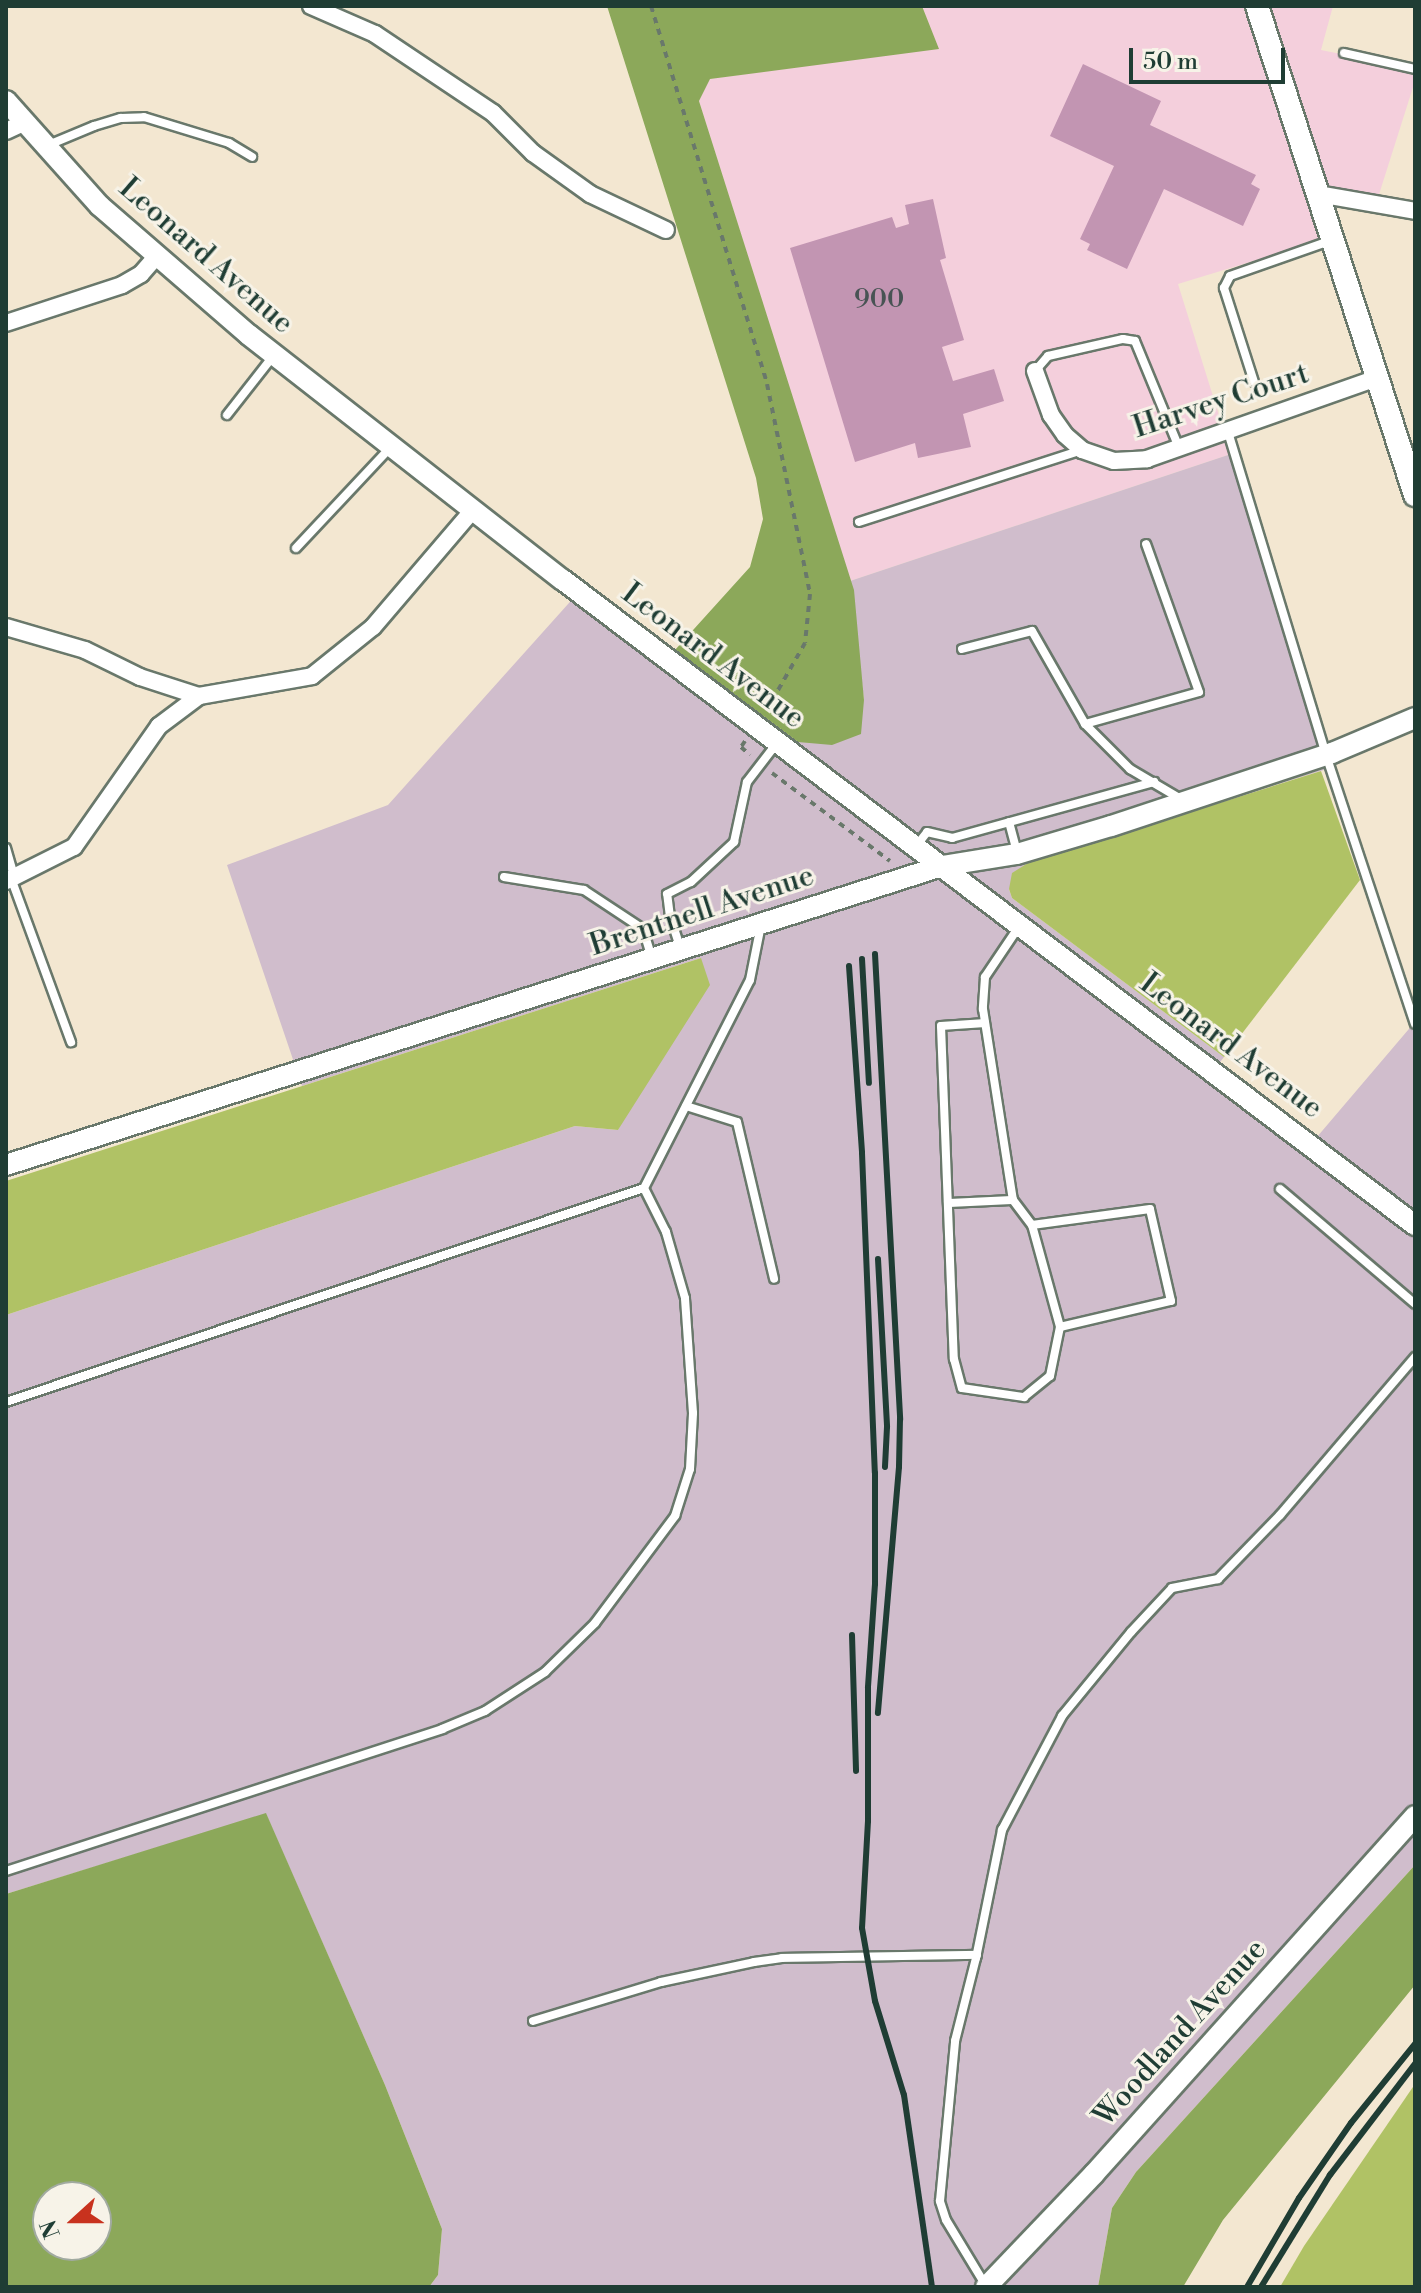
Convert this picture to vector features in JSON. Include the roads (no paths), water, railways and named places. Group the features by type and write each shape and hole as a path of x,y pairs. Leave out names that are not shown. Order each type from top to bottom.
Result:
{"main road":[{"path":"1257,6 1415,495"}],"street":[{"path":"311,6 375,34 493,113 533,153 590,194 666,230"},
{"name":"Leonard Avenue","path":"6,101 14,127 45,147 100,206 156,257 274,355 756,726 1415,1225"},
{"path":"1318,194 1415,211"},
{"path":"6,323 122,285 141,274 156,257"},
{"path":"1035,371 1051,415 1065,435 1082,450"},
{"name":"Harvey Court","path":"1082,450 1114,461 1147,459 1377,378"},
{"path":"10,878 74,847 159,726 199,696 312,676 373,627 473,510"},
{"path":"6,627 85,650 140,677 199,696"},
{"name":"Brentnell Avenue","path":"6,1165 942,866 1017,854 1185,801 1326,755 1415,718"},
{"name":"Woodland Avenue","path":"986,2287 1074,2196 1415,1816"}],"lane":[{"path":"1344,53 1415,69"},
{"path":"45,147 94,126 121,118 144,117 229,143 252,157"},
{"path":"1254,382 1224,288 1230,276 1332,240"},
{"path":"1035,371 1048,356 1123,339 1135,341 1179,448"},
{"path":"227,415 274,355"},
{"path":"1228,432 1326,755 1415,1024"},
{"path":"296,548 391,447"},
{"path":"859,522 1082,450"},
{"path":"1085,724 1199,692 1146,544"},
{"path":"962,649 1032,631 1085,724 1130,769 1185,801"},
{"path":"681,950 670,917 667,894 691,882 734,842 747,782 777,742"},
{"path":"916,846 927,832 952,838 1154,782"},
{"path":"1009,822 1017,854"},
{"path":"6,848 10,878 71,1042"},
{"path":"504,877 584,890 643,929 652,959"},
{"path":"6,1402 644,1188 750,980 761,924"},
{"path":"985,1023 941,1026 954,1359 962,1388 1024,1397 1050,1376 1060,1327 1032,1225 1013,1200 985,1023 985,977 1021,925"},
{"path":"686,1106 737,1122 774,1279"},
{"path":"6,1871 442,1729 485,1711 545,1672 595,1623 644,1562 675,1516 690,1469 693,1413 685,1298 666,1232 644,1188"},
{"path":"1280,1189 1415,1304"},
{"path":"948,1203 1013,1200"},
{"path":"1032,1225 1150,1209 1171,1301 1060,1327"},
{"path":"986,2287 946,2220 940,2201 955,2041 977,1955 1002,1830 1062,1716 1172,1588 1218,1579 1280,1515 1415,1357"},
{"path":"533,2021 661,1982 754,1962 782,1958 977,1955"}],"railway":[{"path":"875,954 900,1419 899,1467 878,1713"},
{"path":"862,959 869,1083"},
{"path":"849,966 862,1153 875,1473 875,1584 868,1688 868,1821 862,1928 875,2001 904,2095 932,2287"},
{"path":"878,1259 887,1427 885,1467"},
{"path":"852,1635 856,1771"},
{"path":"1247,2287 1299,2198 1351,2123 1415,2044"},
{"path":"1261,2287 1330,2175 1415,2064"}]}
